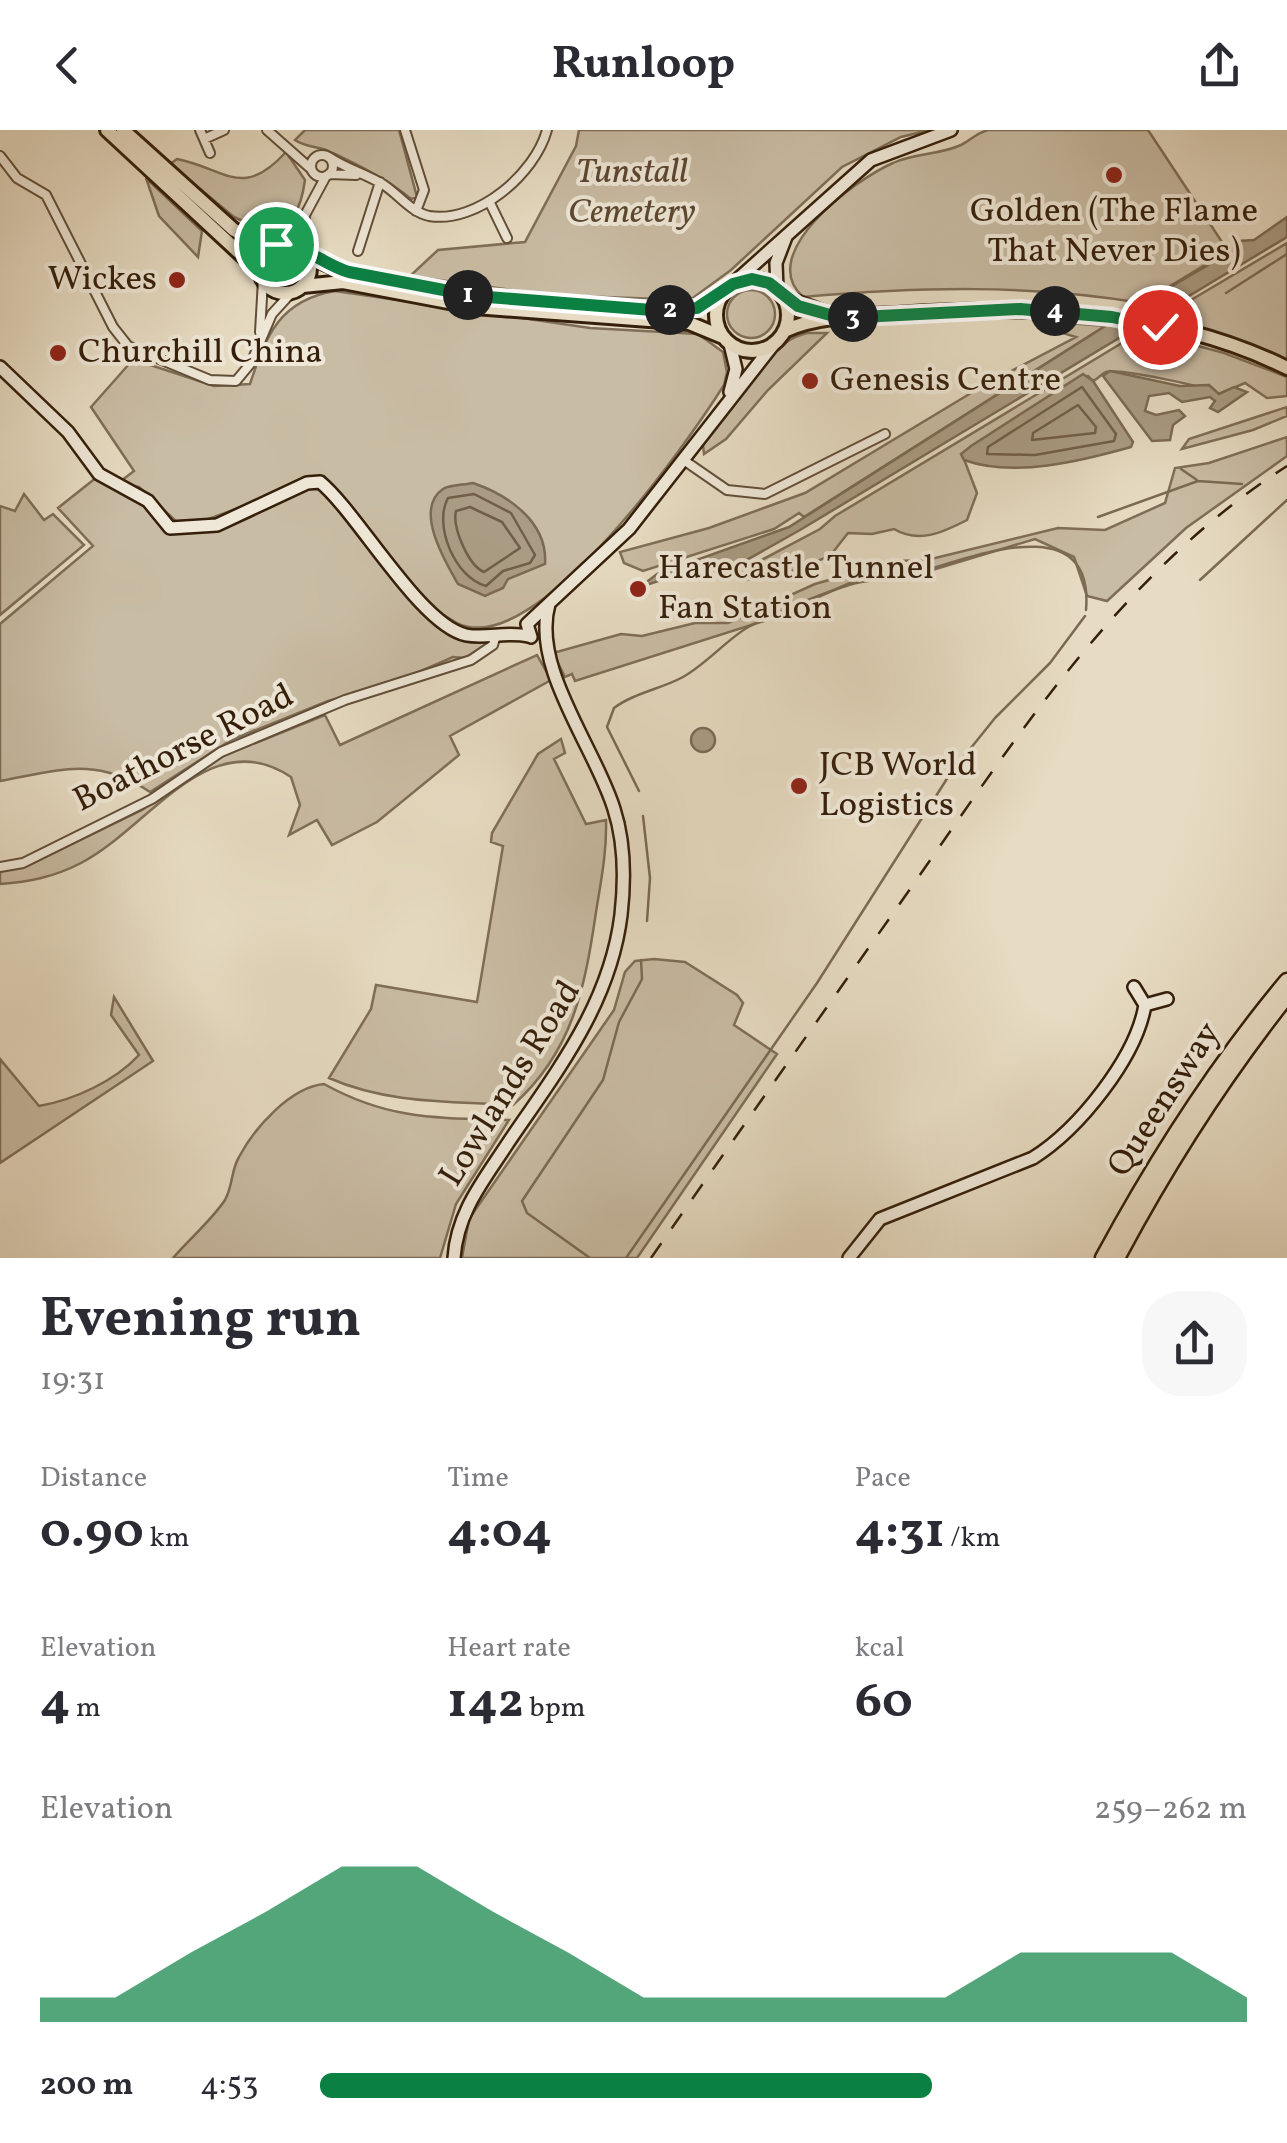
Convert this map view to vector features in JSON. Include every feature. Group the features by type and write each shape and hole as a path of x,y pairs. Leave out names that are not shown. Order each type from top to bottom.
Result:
{"highway":[{"name":"Queensway","path":"1104,1258 1148,1177 1239,1038 1287,977"},
{"name":"Queensway","path":"1117,1258 1158,1182 1250,1042 1287,996"}],"main road":[{"path":"107,130 274,291 343,282 475,307 689,323 749,351 772,345 784,331 788,316 780,293"},
{"path":"123,130 234,230 273,246 289,243 349,272 551,305 678,310 697,308 752,279 841,318"},
{"path":"261,276 262,258 273,246"},
{"path":"298,289 310,273 304,252"},
{"path":"726,290 716,318 726,340"},
{"path":"784,331 841,318 998,309 1112,317 1221,342 1287,368"}],"street":[{"path":"210,153 202,134 224,130"},
{"path":"267,130 291,147 314,173 356,175 380,182 416,211 443,216 489,201 529,167 547,130"},
{"path":"404,130 424,190 416,211"},
{"path":"726,290 871,160 951,130"},
{"path":"291,147 329,156 356,175"},
{"path":"311,198 311,164 318,155"},
{"path":"0,156 16,178 46,195 113,327 128,346 158,361 230,383 246,372 272,314 298,289"},
{"path":"304,252 304,215 333,164 329,156"},
{"path":"358,251 380,182"},
{"path":"489,201 502,235"},
{"path":"273,246 304,215"},
{"path":"780,293 776,262 791,229"},
{"path":"258,341 261,276"},
{"path":"726,340 736,369 727,401"},
{"path":"0,367 68,432 98,474 148,501 170,528 217,525 307,483 320,482 437,616 466,634 534,629 549,604 630,529 772,345"},
{"path":"685,461 727,490 756,495 802,479 885,434"},
{"name":"Lowlands Road","path":"454,1258 465,1209 582,1034 600,1000 618,935 622,850 614,809 534,629"},
{"name":"Boathorse Road","path":"0,867 23,863 152,800 206,762 256,737 345,700 471,660 493,645 503,632"},
{"path":"849,1258 880,1219 1033,1158 1054,1144 1083,1115 1140,1031 1145,1005 1134,988"},
{"path":"1145,1005 1166,1000"}],"green space":[{"path":"305,130 399,130 417,197 411,199 359,166 295,140"},
{"name":"Tunstall Cemetery","path":"579,130 930,130 901,137 842,167 731,270 690,300 547,295 410,276 438,250 525,242 576,146"},
{"path":"988,130 1148,130 1228,251 1142,303 973,289 803,297 791,280 791,260 815,220 856,185 893,163 953,148"},
{"path":"286,152 305,180 301,199 289,221 263,231 234,217 170,164 177,159 245,178 257,175"},
{"path":"146,178 202,231 198,257 159,216"},
{"path":"1287,243 1287,362 1226,337 1159,319"},
{"path":"751,290 768,297 775,314 768,331 751,338 734,331 727,314 734,297"},
{"path":"335,291 590,328 698,334 723,352 727,372 724,385 644,496 566,580 527,610 489,626 457,623 419,595 324,476 206,520 178,523 139,487 117,484 134,471 91,407 130,363 120,355 214,386 250,384 269,335 288,311 301,302"},
{"path":"1045,321 1105,326 804,517 799,513 774,529 643,571 624,563 620,552 709,528 805,493 981,387 1076,337 1043,327"},
{"path":"807,333 827,333 768,390 726,439 704,454 703,445 747,379 775,350"},
{"path":"1154,334 1224,353 1287,377 1287,396 1267,398 1245,383 1219,394 1127,373 1106,372 1093,381 1088,376 962,454 977,493 967,520 922,536 894,529 872,534 848,533 830,556 780,576 741,580 737,573 820,529 835,516 1127,340"},
{"path":"1287,407 1287,416 1253,430 1182,449 1189,439"},
{"path":"1287,437 1287,456 1186,528 1107,601 1087,596 1074,557 1035,539 929,571 852,582 764,621 575,681 572,674 565,677 553,653 621,634 642,636 695,623 728,623 815,584 896,561 927,560 1058,528 1105,530 1165,503 1175,468 1209,463"},
{"path":"97,477 135,496 161,523 207,529 304,487 323,488 359,536 429,615 487,644 465,658 453,657 398,681 328,701 231,740 150,792 131,781 95,770 60,770 0,781 0,624 93,546 58,508"},
{"path":"24,494 44,520 53,514 84,545 0,615 0,506 15,511"},
{"path":"537,655 551,680 450,736 459,755 377,822 332,845 317,820 289,835 300,805 291,777 261,763 233,762 206,771 181,786 81,863 41,878 0,884 0,870 31,864 142,810 218,758 325,715 340,745"},
{"path":"561,739 565,753 554,759 586,824 606,820 606,832 581,992 550,1063 513,1105 397,1097 329,1078 371,1009 376,985 477,1002 503,846 491,842 492,833 538,754"},
{"path":"635,961 685,962 737,995 743,1003 734,1025 777,1054 637,1258 462,1258 469,1219 614,1010 625,972"},
{"path":"114,997 153,1061 0,1163 0,1059 39,1106 80,1094 106,1081 139,1055 111,1015"},
{"path":"324,1084 392,1111 509,1120 456,1204 440,1258 173,1258 225,1200 236,1162 264,1122 299,1092"}],"water":[{"path":"1287,217 1287,237 800,530 718,576 710,564 640,587 657,574 789,527 1129,311 1222,257 1238,241 1254,240"},
{"path":"1110,371 1180,386 1209,385 1219,394 1234,387 1247,392 1218,412 1210,408 1215,401 1210,397 1182,402 1169,393 1149,396 1145,411 1156,415 1179,410 1185,416 1173,425 1170,440 1152,441 1103,376"},
{"path":"1083,374 1093,381 1133,442 1131,447 1069,462 1026,467 1004,468 964,460 961,454 971,446"},
{"path":"473,483 523,512 540,535 544,549 545,564 508,579 503,588 485,596 458,584 431,522 435,498 443,489"},
{"path":"703,728 712,731 712,749 703,752 694,749 691,740 694,731"}],"waterway":[{"path":"1226,293 1287,254"},
{"path":"1181,469 1197,480"},
{"path":"1098,517 1198,481 1242,484"},
{"path":"1200,580 1287,500"},
{"path":"639,791 607,727 614,708 683,677 750,626 812,598 849,585 910,575 990,552 1048,548 1069,557 1083,577 1086,610"},
{"path":"626,1258 817,983 950,774 995,718 1050,663 1085,616"},
{"path":"643,816 650,878 647,921"},
{"path":"590,1258 527,1213 522,1201 603,1080 619,1022 642,979 641,960"}],"railway":[{"path":"651,1258 990,774 1077,660 1174,555 1228,508 1287,466"}],"place":[{"name":"Golden (The Flame That Never Dies)","path":"1114,175"},
{"name":"Wickes","path":"177,280"},
{"name":"Churchill China","path":"58,353"},
{"name":"Genesis Centre","path":"810,381"},
{"name":"Harecastle Tunnel Fan Station","path":"638,589"},
{"name":"JCB World Logistics","path":"799,786"}],"route":[{"path":"276,244 295,245 326,266 349,272 475,296 551,305 690,310 714,299 733,284 752,279 769,283 798,306 841,318 1020,309 1112,317 1160,327"}]}
